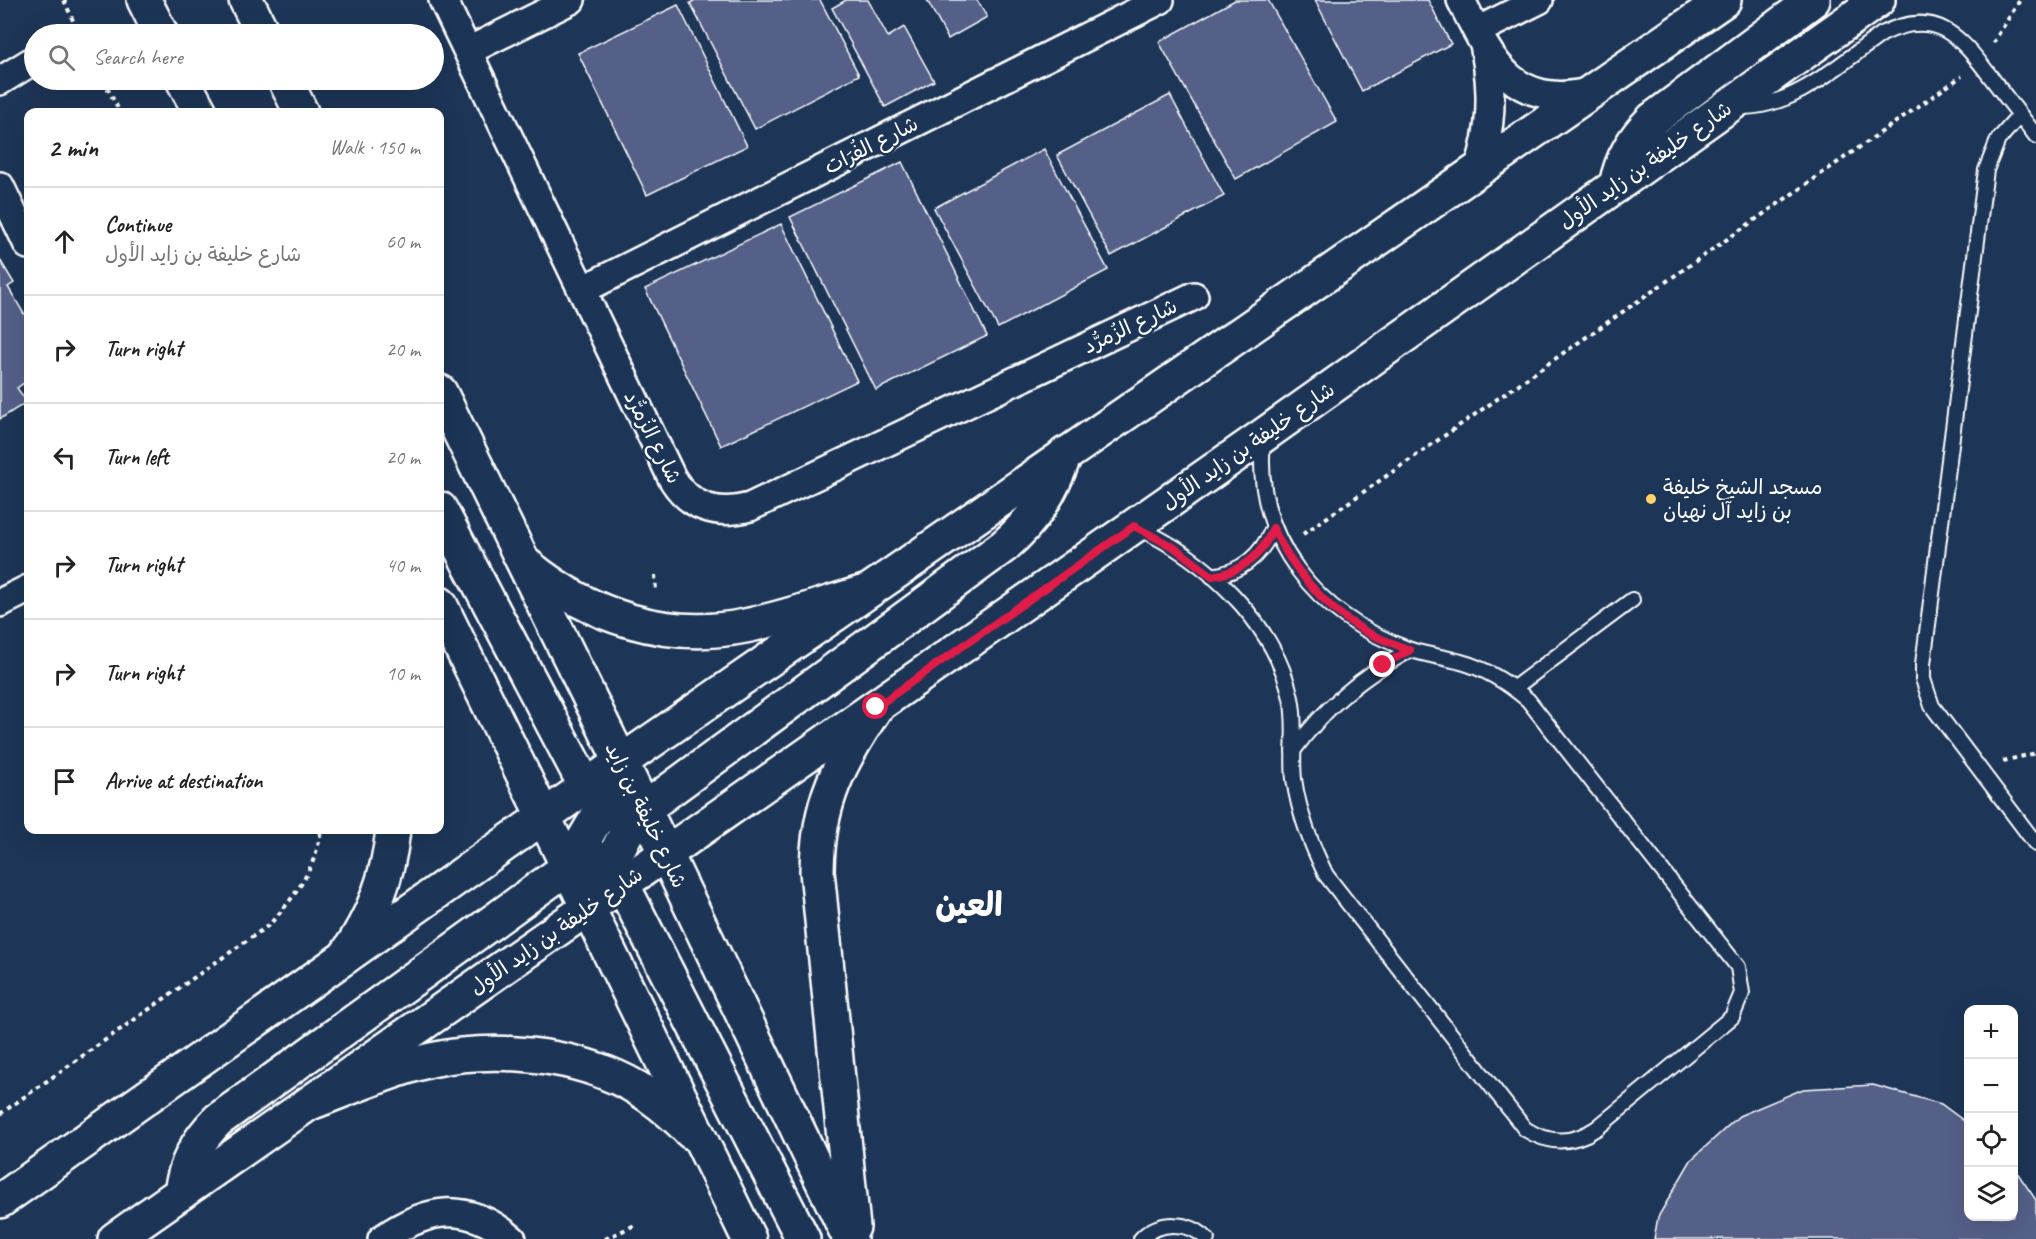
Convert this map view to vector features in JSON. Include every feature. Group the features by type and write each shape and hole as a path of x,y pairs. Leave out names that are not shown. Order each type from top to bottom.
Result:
{"main road":[{"path":"144,0 156,24"},
{"path":"246,0 258,24"},
{"path":"181,1193 183,1176 196,1145 218,1120 575,858 595,796 621,762 1724,0"},
{"path":"1616,186 1624,156 1653,119 1814,0"},
{"name":"شارع خليفة بن زايد الأول","path":"115,1239 587,909 614,876 666,854 1264,435 1878,0"},
{"path":"188,90 198,108"},
{"path":"290,90 300,108"},
{"name":"شارع خليفة بن زايد","path":"444,400 621,762 636,818 666,854 850,1239"},
{"path":"614,876 636,818 1004,546 1034,516 1047,497 1065,454"},
{"path":"444,516 595,796 636,818"},
{"path":"524,563 546,580 593,608 645,626 686,630 744,627 868,591"},
{"path":"444,612 543,818 575,858 587,909 749,1239"},
{"path":"854,1239 817,871 817,846 827,796 838,767 876,707"},
{"path":"0,1201 543,818 595,796"},
{"path":"345,957 362,934 384,882 392,834"},
{"path":"575,858 614,876 803,1239"},
{"path":"310,1103 430,1060 477,1055 543,1058 589,1067 634,1087 674,1116 703,1144"}],"street":[{"name":"شارع الزُمرُّد","path":"443,0 680,490 703,507 718,511 734,511 750,507 1194,296"},
{"path":"468,51 570,0"},
{"name":"شارع الفُرَات","path":"582,290 1160,0"},
{"path":"1461,0 1494,64 1522,86 1555,96 1590,92"},
{"path":"1481,40 1539,0"},
{"path":"1479,168 1486,145 1492,97 1481,40"},
{"path":"0,81 24,66"},
{"path":"0,186 24,237"},
{"path":"0,603 24,591"},
{"path":"382,1239 410,1221 443,1212 479,1217 497,1226 512,1239"}],"lane":[{"path":"1728,106 1766,104 1799,92 1882,34 1911,23 1934,25 1955,35 1981,64 2036,136"},
{"path":"2020,115 1998,140 1986,170 1923,664 1923,679 1932,706 2036,844"},
{"path":"1134,526 1175,548 1212,576 1257,625 1280,664 1291,698 1294,723 1293,751 1299,805 1306,830 1326,875 1525,1129 1537,1137 1550,1141 1576,1139 1597,1128 1732,1017 1741,1000 1742,980 1738,967 1540,715 1514,688 1479,668 1410,650 1359,628 1314,588 1283,548 1273,528 1262,482 1264,435"},
{"path":"1212,576 1225,574 1250,562 1260,552 1273,528"},
{"path":"1514,688 1632,600"},
{"path":"1293,751 1311,726 1357,683 1410,650"},
{"path":"1142,1239 1156,1228 1180,1225 1192,1228 1207,1239"}],"path":[{"path":"64,0 75,24"},
{"path":"1283,548 1981,64 2020,0"},
{"path":"108,90 118,108"},
{"path":"1983,774 1998,763 2036,753"},
{"path":"0,1114 269,924 292,901 309,872 320,834"},
{"path":"605,1239 637,1224"}],"building":[{"path":"695,0 820,0 859,75 755,129 690,3"},
{"path":"846,0 868,0 888,37 904,27 934,81 885,107 832,8"},
{"path":"927,0 977,0 987,17 948,39"},
{"path":"1235,0 1268,0 1337,122 1236,179 1159,42"},
{"path":"1315,0 1428,0 1451,44 1362,91"},
{"path":"678,5 747,146 647,195 578,53"},
{"path":"1170,95 1224,196 1111,256 1057,155"},
{"path":"1044,149 1108,270 998,328 934,208"},
{"path":"902,162 987,336 876,390 790,217"},
{"path":"781,224 857,381 721,446 645,289"},
{"path":"0,260 14,283 8,287 24,314 24,383 17,388 24,398 24,404 0,419"},
{"path":"1873,1085 1941,1104 1964,1121 1964,1221 2018,1221 2018,1174 2036,1200 2036,1239 1654,1239 1658,1217 1691,1160 1739,1116 1803,1089"}],"place":[{"name":"مسجد الشيخ خليفة بن زايد آل نهيان","path":"1651,499"}],"district":[{"name":"العين","path":"969,905"}],"route":[{"path":"876,707 1134,526 1175,548 1212,576 1239,569 1250,562 1260,552 1273,528 1295,567 1335,608 1359,628 1410,650 1383,665"}]}
